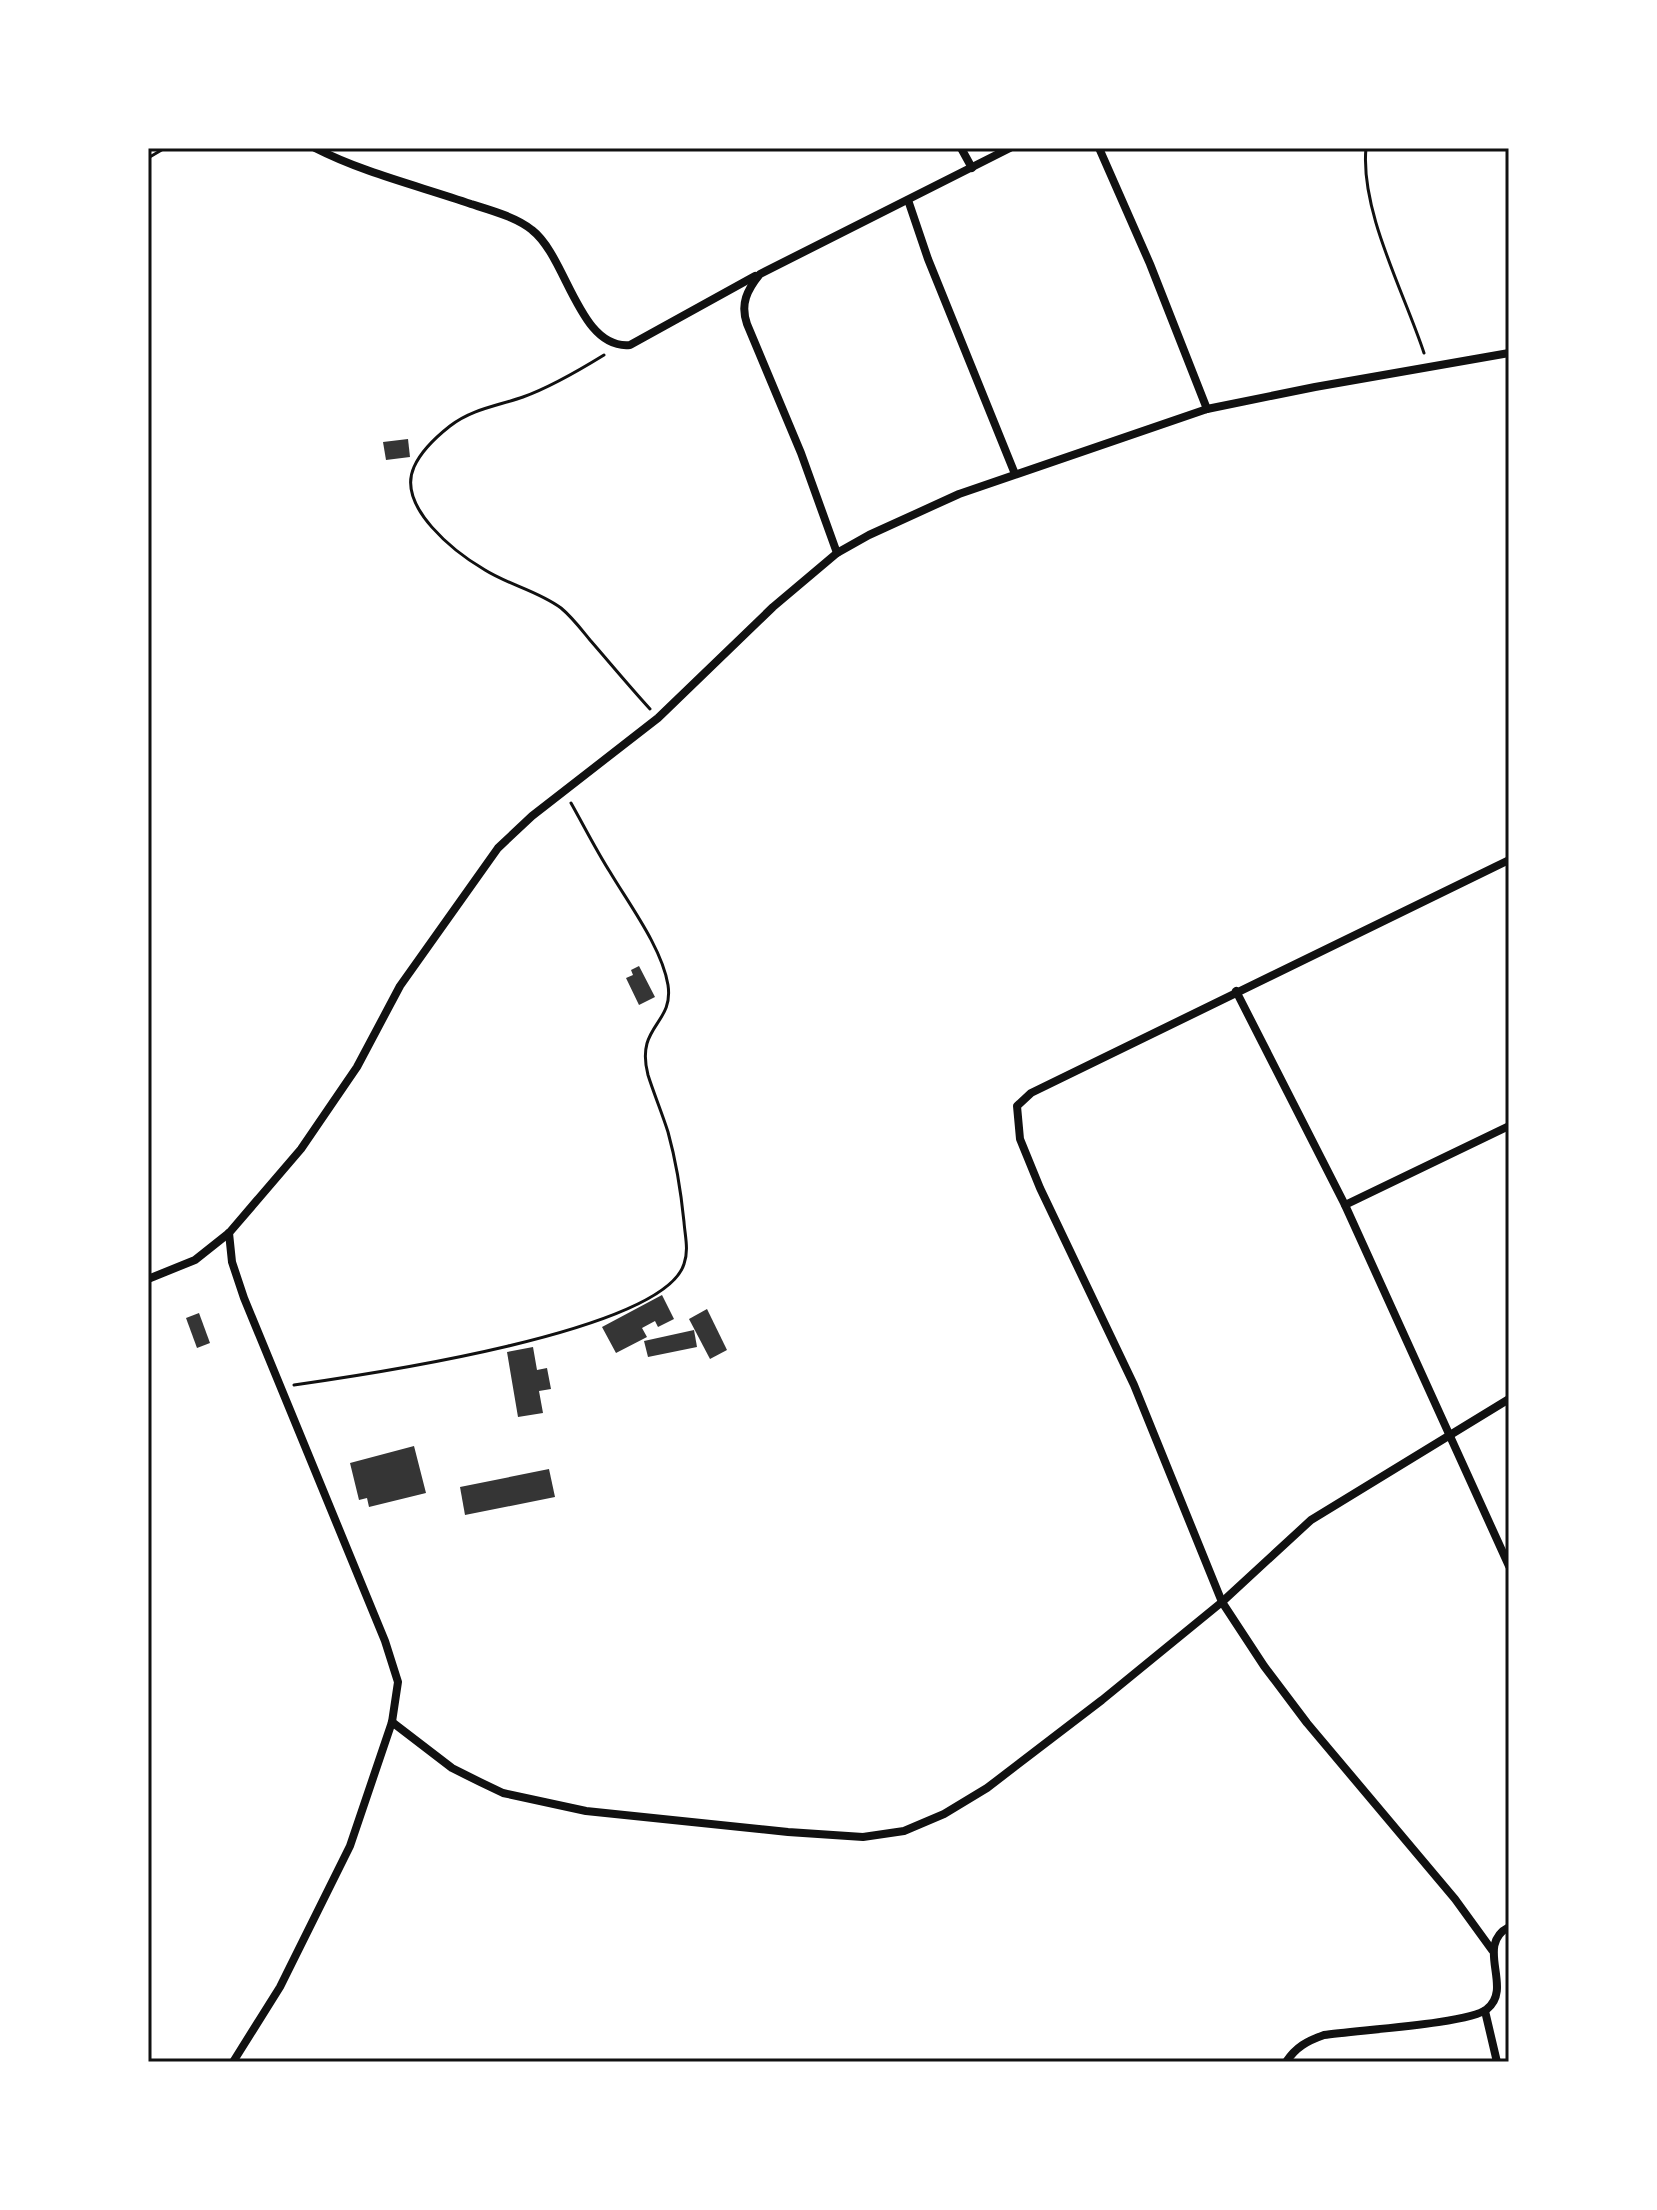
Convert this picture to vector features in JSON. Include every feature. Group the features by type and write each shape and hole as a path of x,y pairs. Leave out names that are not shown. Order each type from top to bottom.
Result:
{"street":[{"path":"315,148 346,162 495,212 531,229 557,264 594,330 605,341 618,346 630,345 760,274 1010,148"},
{"path":"961,148 972,168"},
{"path":"1099,148 1150,264 1207,409"},
{"path":"908,200 928,259 1015,474"},
{"path":"760,274 748,289 743,314 801,453 837,553"},
{"path":"148,1279 195,1260 229,1233 301,1149 357,1067 400,986 498,848 564,790 658,718 773,607 837,553 959,494 1207,409 1509,353"},
{"path":"1286,2062 1294,2050 1324,2035 1463,2018 1485,2011 1495,2001 1497,1986 1492,1950 1455,1899 1307,1723 1264,1666 1222,1602 1134,1385 1040,1188 1020,1139 1017,1106 1031,1093 1509,860"},
{"path":"1236,991 1345,1205 1509,1566"},
{"path":"1345,1205 1509,1126"},
{"path":"229,1233 232,1262 244,1298 385,1641 398,1682 392,1722 350,1846 280,1987 233,2062"},
{"path":"392,1722 452,1768 503,1793 586,1811 863,1837 904,1831 944,1814 987,1788 1222,1602 1311,1520 1509,1399"},
{"path":"1492,1950 1502,1930 1509,1927"},
{"path":"1485,2011 1497,2062"}],"path":[{"path":"148,158 165,148"},
{"path":"1366,148 1365,175 1373,209 1429,368"},
{"path":"618,346 538,391 479,409 452,424 434,439 421,456 413,469 411,484 418,506 450,547 486,571 564,610 658,718"},
{"path":"282,1386 464,1357 583,1327 668,1288 683,1268 687,1254 675,1161 645,1059 648,1035 669,1000 668,983 663,966 640,923 564,790"}],"building":[{"path":"408,439 410,457 386,460 383,442"},
{"path":"639,966 655,997 639,1005 626,978 633,975 631,970"},
{"path":"662,1295 674,1319 658,1327 655,1321 642,1328 647,1337 616,1353 602,1327"},
{"path":"707,1309 727,1350 710,1359 689,1319"},
{"path":"199,1313 210,1343 197,1348 186,1318"},
{"path":"694,1330 697,1347 648,1357 644,1341"},
{"path":"533,1347 537,1370 547,1368 551,1389 539,1391 543,1413 518,1417 507,1352"},
{"path":"414,1446 426,1493 369,1507 367,1498 359,1500 350,1463"},
{"path":"549,1469 555,1497 465,1515 460,1487"}]}
